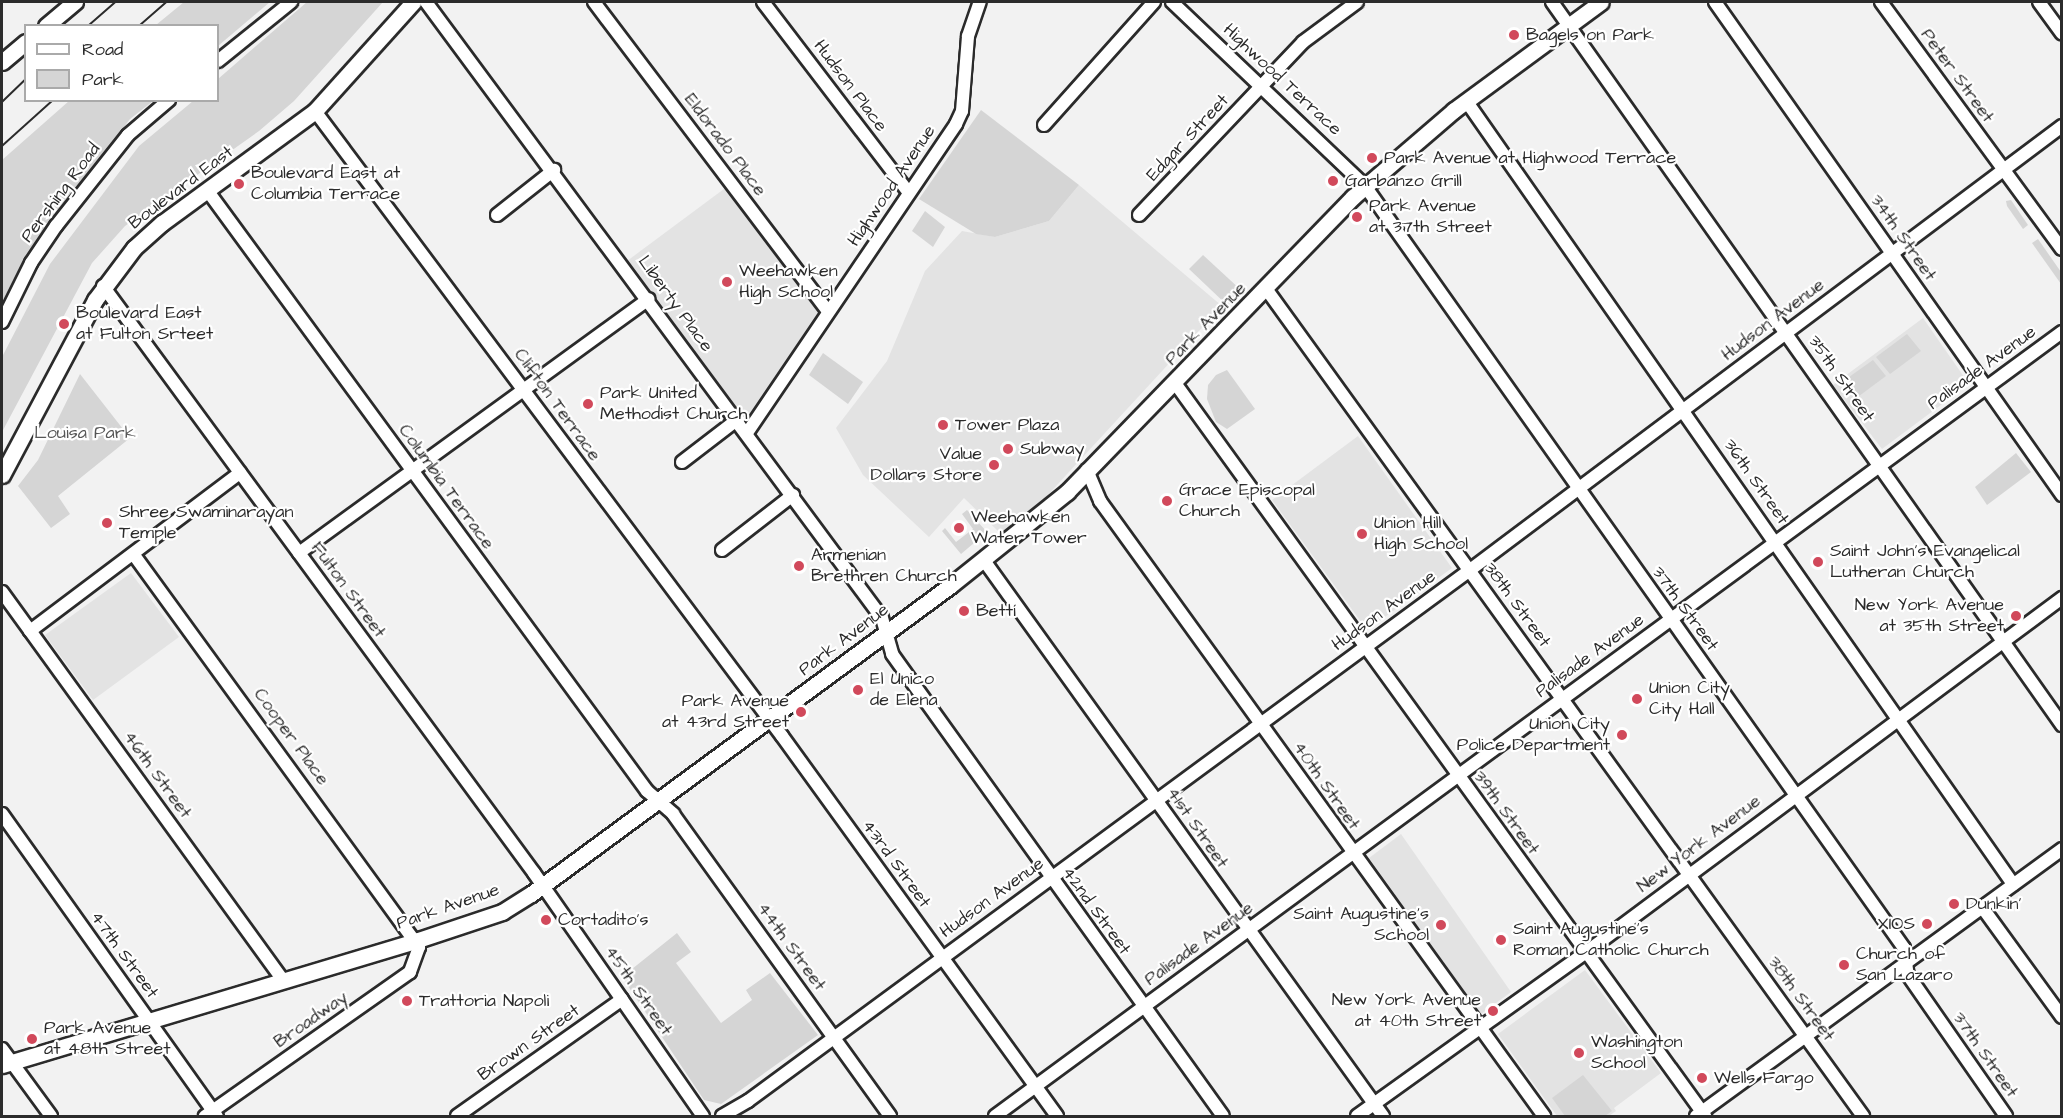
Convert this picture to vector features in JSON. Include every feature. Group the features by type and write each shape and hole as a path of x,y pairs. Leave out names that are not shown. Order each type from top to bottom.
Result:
{"main road":[{"name":"Boulevard East","path":"2,475 103,286 134,248 207,190 315,111 413,2"},
{"name":"Park Avenue","path":"5,1058 149,1020 418,940 502,912 543,885 660,802 885,634 1067,492 1267,290 1365,186 1467,102 1602,2"},
{"path":"48,24 67,4"},
{"path":"2,62 24,44"}],"street":[{"path":"219,60 291,2"},
{"name":"Liberty Place","path":"426,2 738,419 882,618 885,634"},
{"name":"Eldorado Place","path":"594,2 828,311"},
{"name":"Hudson Place","path":"763,2 909,193"},
{"name":"Highwood Avenue","path":"747,433 962,111 968,36 980,2"},
{"path":"1044,125 1154,2"},
{"name":"Highwood Terrace","path":"1172,2 1262,85 1365,186"},
{"name":"Edgar Street","path":"1139,215 1303,42 1357,2"},
{"name":"35th Street","path":"1552,2 1570,24 1787,332 2061,725"},
{"name":"34th Street","path":"1715,2 2061,495"},
{"name":"Peter Street","path":"1881,2 2061,249"},
{"path":"2039,2 2061,34"},
{"name":"Pershing Road","path":"2,322 31,263 56,226 128,135 167,102"},
{"name":"36th Street","path":"1467,102 1776,541 2013,884"},
{"name":"Clifton Terrace","path":"315,111 769,720"},
{"name":"Hudson Avenue","path":"722,1116 1470,570 2061,126"},
{"path":"497,215 554,171"},
{"name":"37th Street","path":"1365,186 1577,489 1904,948 1908,975 2006,1116"},
{"name":"Columbia Terrace","path":"207,190 647,791 660,802"},
{"name":"Fulton Street","path":"103,286 543,885"},
{"name":"38th Street","path":"1267,290 1863,1116"},
{"path":"299,554 649,299"},
{"name":"Palisade Avenue","path":"995,1116 1353,855 1879,464 1987,388 2061,332"},
{"name":"39th Street","path":"1175,383 1701,1115"},
{"path":"682,462 738,419"},
{"name":"40th Street","path":"1087,471 1100,501 1353,855 1544,1116"},
{"path":"30,631 240,473"},
{"path":"722,549 793,495"},
{"name":"Cooper Place","path":"134,555 418,940"},
{"name":"41st Street","path":"983,559 1383,1116"},
{"name":"46th Street","path":"2,592 283,980"},
{"name":"New York Avenue","path":"1357,1116 1585,953 2061,598"},
{"name":"42nd Street","path":"885,634 892,654 1050,878 1223,1116"},
{"name":"43rd Street","path":"769,720 1057,1116"},
{"name":"44th Street","path":"660,802 673,814 891,1116"},
{"name":"47th Street","path":"2,814 149,1020 212,1114"},
{"path":"1701,1115 1804,1035 2061,849"},
{"name":"45th Street","path":"543,885 704,1116"},
{"path":"1982,907 2061,1017"},
{"name":"Broadway","path":"212,1114 410,972 419,954 418,940"},
{"name":"Brown Street","path":"457,1116 622,999"},
{"path":"5,1058 51,1116"}],"shaded area":[{"path":"732,183 826,307 745,422 627,261"},
{"path":"1079,185 1222,306 1045,498 1001,534 964,498 929,537 863,475 836,428 887,361 925,271 962,231 995,237 1049,221"},
{"path":"1923,318 1969,384 1882,449 1833,385"},
{"name":"Union Hill High School","path":"1358,436 1452,568 1367,630 1272,500"},
{"path":"131,573 179,637 93,700 45,635"},
{"name":"Saint Augustine's School","path":"1401,834 1511,992 1481,1014 1369,858"},
{"name":"Washington School","path":"1585,970 1661,1073 1614,1108 1616,1111 1609,1116 1557,1116 1498,1034"}],"green space":[{"path":"184,2 270,2 219,45 219,24 157,24"},
{"path":"307,2 383,2 294,101 259,131 125,226 92,263 2,432 2,357 50,264 139,146 192,102 219,102 219,78"},
{"path":"68,102 152,102 130,119 77,188 19,270 2,304 2,160"},
{"path":"981,110 1079,185 1049,221 995,237 976,234 919,199"},
{"path":"2011,200 2028,225 2023,229 2007,206 2006,201"},
{"path":"925,211 945,227 933,247 912,231"},
{"path":"2038,239 2061,272 2061,284 2032,243"},
{"path":"1203,255 1242,291 1228,306 1189,269"},
{"path":"1907,334 1921,351 1890,374 1876,357"},
{"path":"823,353 863,382 848,404 809,375"},
{"path":"1873,360 1886,376 1855,399 1842,382"},
{"path":"1227,370 1255,409 1227,429 1216,422 1207,399 1208,385 1216,375"},
{"name":"Louisa Park","path":"80,374 130,438 58,496 70,514 51,528 18,486 38,460"},
{"path":"2016,453 2031,472 1987,505 1975,487"},
{"path":"967,510 987,532 961,554 942,531 945,528 956,542 973,529 962,514"},
{"path":"677,933 691,952 676,963 721,1023 752,1000 746,990 770,973 818,1035 721,1104 704,1100 622,977"},
{"path":"1583,1075 1612,1111 1605,1116 1565,1116 1552,1098"}],"tram line":[{"path":"90,24 116,2"},
{"path":"141,24 167,2"},
{"path":"2,102 24,81"},
{"path":"2,146 51,102"}],"place":[{"name":"Bagels on Park","path":"1514,35"},
{"name":"Park Avenue at Highwood Terrace","path":"1372,158"},
{"name":"Garbanzo Grill","path":"1333,181"},
{"name":"Boulevard East at Columbia Terrace","path":"239,184"},
{"name":"Park Avenue at 37th Street","path":"1357,217"},
{"name":"Weehawken High School","path":"727,282"},
{"name":"Boulevard East at Fulton Srteet","path":"64,324"},
{"name":"Park United Methodist Church","path":"588,404"},
{"name":"Tower Plaza","path":"943,425"},
{"name":"Subway","path":"1008,449"},
{"name":"Value Dollars Store","path":"994,465"},
{"name":"Grace Episcopal Church","path":"1167,501"},
{"name":"Shree Swaminarayan Temple","path":"107,523"},
{"name":"Weehawken Water Tower","path":"959,528"},
{"name":"Union Hill High School","path":"1362,534"},
{"name":"Saint John's Evangelical Lutheran Church","path":"1818,562"},
{"name":"Armenian Brethren Church","path":"799,566"},
{"name":"Bettí","path":"964,611"},
{"name":"New York Avenue at 35th Street","path":"2016,616"},
{"name":"El Unico de Elena","path":"858,690"},
{"name":"Union City City Hall","path":"1637,699"},
{"name":"Park Avenue at 43rd Street","path":"801,712"},
{"name":"Union City Police Department","path":"1622,735"},
{"name":"Dunkin'","path":"1954,904"},
{"name":"Cortadito's","path":"546,920"},
{"name":"XIOS","path":"1927,924"},
{"name":"Saint Augustine's School","path":"1441,925"},
{"name":"Saint Augustine's Roman Catholic Church","path":"1501,940"},
{"name":"Church of San Lazaro","path":"1844,965"},
{"name":"Trattoria Napoli","path":"407,1001"},
{"name":"New York Avenue at 40th Street","path":"1493,1011"},
{"name":"Park Avenue at 48th Street","path":"32,1039"},
{"name":"Washington School","path":"1579,1053"},
{"name":"Wells Fargo","path":"1702,1078"}]}
